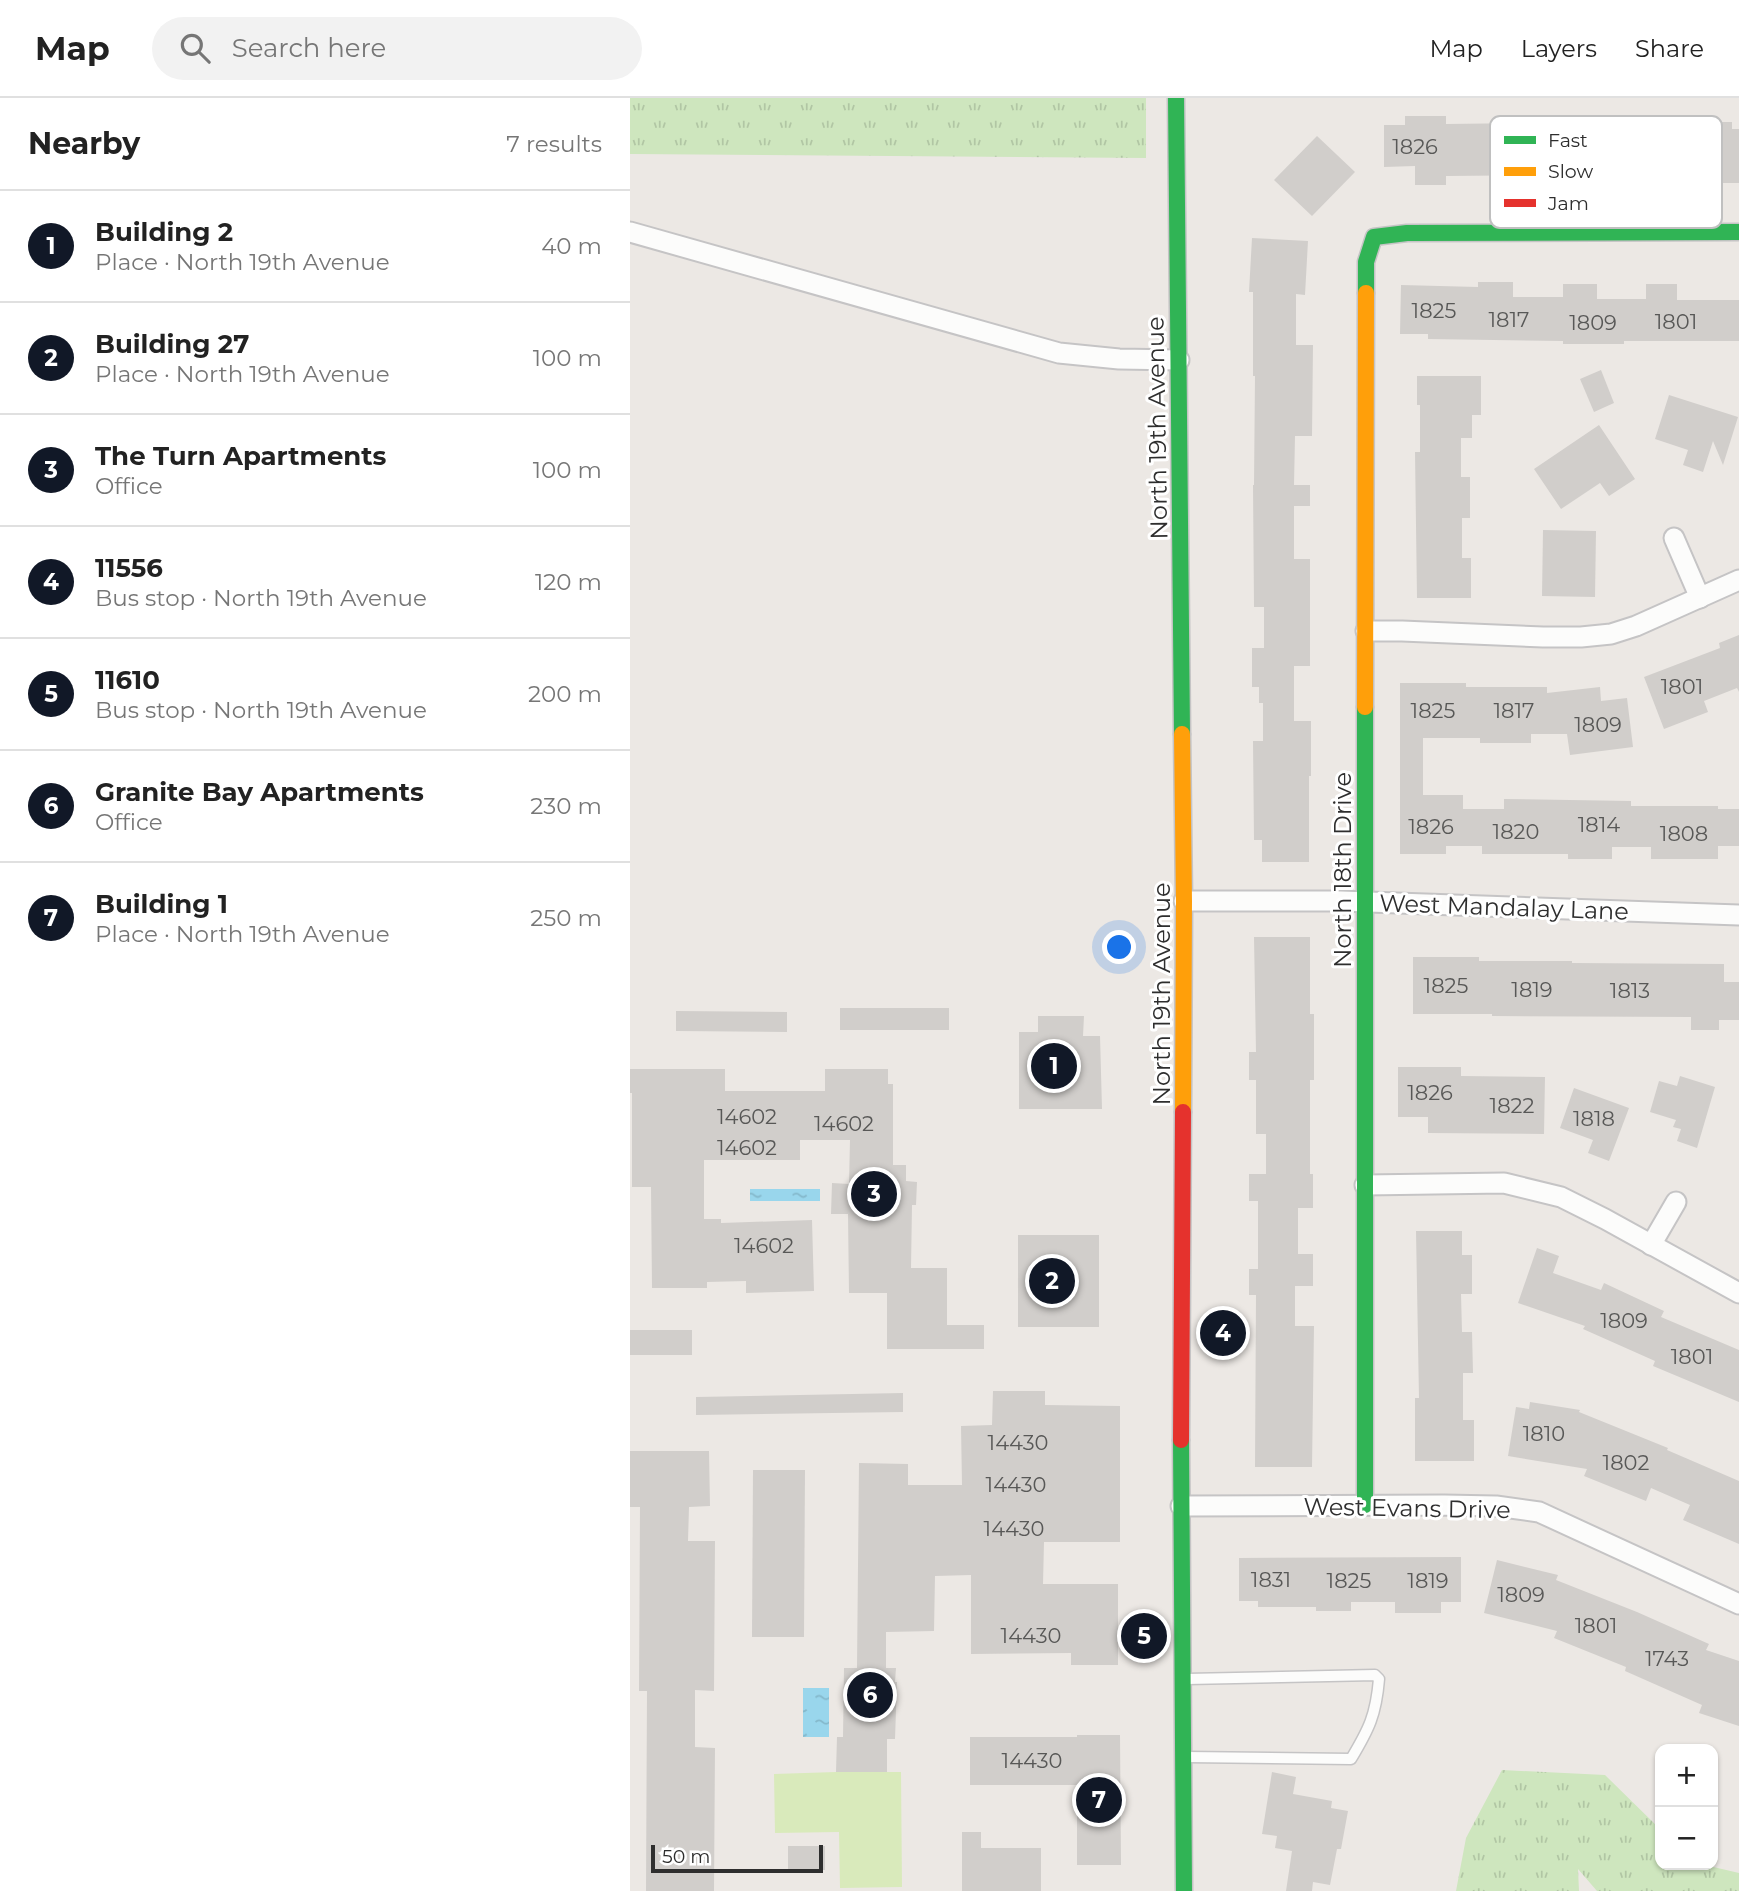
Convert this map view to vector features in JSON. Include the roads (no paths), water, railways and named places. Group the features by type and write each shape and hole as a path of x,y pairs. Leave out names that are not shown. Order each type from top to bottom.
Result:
{"main road":[{"name":"North 19th Avenue","path":"1176,98 1184,901 1181,1506 1184,1891"},
{"name":"North 18th Drive","path":"1365,1505 1366,262 1374,237 1407,233 1739,232"}],"street":[{"path":"630,232 1059,353 1119,359 1179,360"},
{"path":"1674,538 1700,598"},
{"path":"1366,631 1581,638 1611,634 1636,626 1739,580"},
{"name":"West Mandalay Lane","path":"1184,901 1364,903 1739,915"},
{"path":"1365,1185 1504,1183 1561,1197 1739,1293"},
{"path":"1651,1245 1676,1202"},
{"name":"West Evans Drive","path":"1181,1506 1496,1506 1539,1512 1739,1604"}],"lane":[{"path":"1182,1679 1374,1675 1379,1679 1377,1706 1351,1759 1183,1756"}],"water":[{"path":"750,1189 820,1189 820,1201 750,1201"},
{"path":"803,1688 829,1688 829,1737 803,1737"}],"place":[{"name":"Building 2","path":"1054,1066"},
{"name":"The Turn Apartments","path":"874,1194"},
{"name":"Building 27","path":"1052,1281"},
{"name":"11556","path":"1223,1333"},
{"name":"11610","path":"1144,1636"},
{"name":"Granite Bay Apartments","path":"870,1695"},
{"name":"Building 1","path":"1099,1800"}]}
